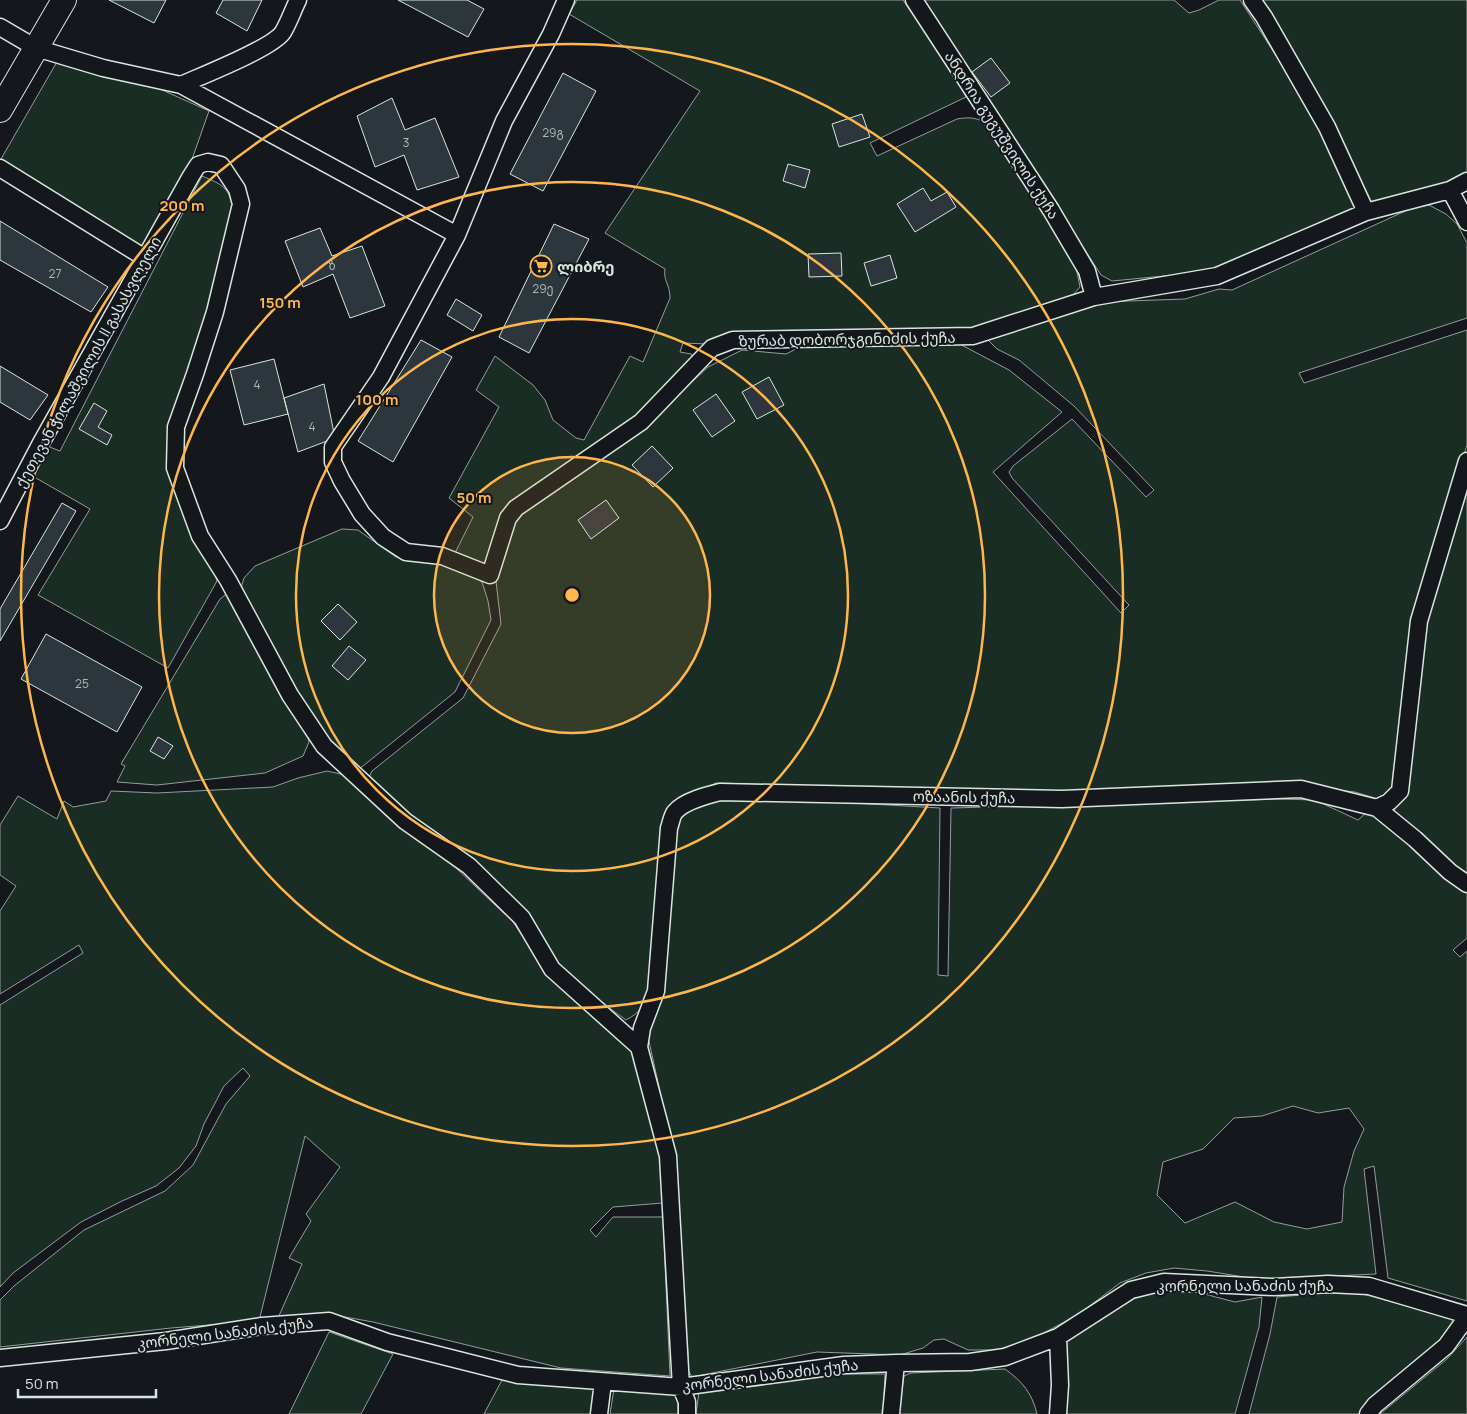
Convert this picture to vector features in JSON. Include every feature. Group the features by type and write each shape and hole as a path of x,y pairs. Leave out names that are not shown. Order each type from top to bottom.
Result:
{"street":[{"path":"0,110 64,0"},
{"path":"181,85 238,60 274,41 283,33 298,0"},
{"path":"0,27 36,48 102,68 181,85 457,235 504,121 551,34 566,0"},
{"name":"ანდრია გუგუშვილის ქუჩა","path":"914,0 1051,210 1087,271 1094,297"},
{"path":"1252,0 1264,17 1327,127 1366,212"},
{"name":"ქეთევან ჭილაშვილის II გასასვლელი","path":"0,521 41,443 191,176 198,166 208,162 220,165 237,189 241,204 215,312 196,374 176,428 175,468 200,536 228,580 290,695 324,746 405,821 469,866 522,918 552,969 639,1047"},
{"path":"0,168 145,258"},
{"path":"1094,297 1217,276 1366,212 1450,190 1467,181"},
{"path":"1450,190 1467,222"},
{"name":"ზურაბ დობორჯგინიძის ქუჩა","path":"457,235 381,377 333,447 333,462 362,514 383,538 406,552 442,556 490,575 508,518 516,508 641,422 712,348 733,340 973,336 1094,297"},
{"path":"1377,808 1390,802 1400,790 1419,621 1467,461"},
{"name":"ოზაანის ქუჩა","path":"639,1047 642,1028 656,991 669,828 675,812 706,795 720,792 1062,800 1301,789 1377,808 1450,872 1467,884"},
{"path":"639,1047 668,1156 681,1387 687,1402 686,1414"},
{"name":"კორნელი სანაძის ქუჩა","path":"0,1358 166,1341 262,1326 329,1321 387,1342 518,1375 681,1387 844,1365 970,1362 1005,1358 1058,1337 1131,1290 1164,1282 1274,1287 1328,1284 1369,1286 1467,1316"},
{"path":"1368,1414 1375,1405 1446,1346 1467,1316"},
{"path":"1058,1337 1060,1385 1058,1414"},
{"path":"891,1414 896,1363"},
{"path":"600,1414 603,1382"}],"green space":[{"path":"577,0 903,0 955,74 966,97 870,143 877,156 957,119 971,118 982,121 1000,137 1076,267 1080,287 1071,297 977,328 707,344 683,343 680,352 691,354 693,359 636,419 528,493 488,566 454,555 473,517 449,498 499,407 476,390 495,356 533,385 545,400 553,420 576,438 584,440 630,356 643,362 670,298 665,269 605,233 700,91 569,14"},
{"path":"923,0 1174,0 1189,13 1219,0 1240,0 1314,114 1357,206 1356,212 1216,271 1112,281 1101,275"},
{"path":"1256,0 1467,0 1467,176 1374,204 1367,202"},
{"path":"58,60 160,89 209,111 191,162 144,250 1,159"},
{"path":"202,176 224,187 230,196 233,210 210,311 171,436 217,581 168,668 38,595 90,509 29,474 47,446 60,451"},
{"path":"1429,205 1446,214 1457,224 1467,243 1467,318 1299,373 1304,383 1467,330 1467,445 1444,522 1392,793 1378,799 1355,792 1290,785 1037,792 716,783 679,799 651,991 641,1008 626,1020 575,983 556,964 521,910 404,815 370,781 369,777 372,771 463,698 501,624 495,573 515,515 642,428 708,367 742,350 786,354 806,344 956,342 1009,370 1062,412 993,472 1121,613 1129,605 1012,478 1009,472 1013,466 1072,419 1146,497 1154,490 1074,406 1019,360 997,349 988,340 1079,307 1099,302 1185,299 1219,289 1232,290 1412,208"},
{"path":"1467,476 1467,878 1386,809 1392,806 1420,636"},
{"path":"342,529 358,530 396,557 431,560 470,572 482,582 491,620 455,692 358,770 332,745 291,687 241,588 244,578 255,566"},
{"path":"229,592 304,721 309,742 303,756 265,773 157,785 117,782 125,766 121,764 220,599"},
{"path":"327,771 345,775 396,823 456,868 513,922 549,975 637,1052 661,1151 663,1203 613,1207 590,1230 596,1237 613,1217 663,1217 670,1376 561,1368 373,1322 334,1315 278,1318 302,1264 289,1258 311,1221 306,1214 340,1167 305,1136 259,1321 171,1328 0,1347 0,1300 14,1286 84,1230 165,1191 193,1165 226,1104 250,1076 243,1068 224,1086 204,1124 196,1146 179,1168 156,1186 81,1222 13,1273 0,1287 0,1005 83,953 79,945 0,994 0,911 16,886 0,875 0,825 18,796 57,819 64,801 73,807 106,801 111,791 157,793 273,787 298,778"},
{"path":"1280,799 1315,800 1358,820 1369,810 1467,890 1467,938 1453,950 1460,957 1467,951 1467,1301 1388,1278 1374,1166 1364,1169 1376,1274 1313,1277 1281,1283 1207,1271 1174,1268 1146,1273 1120,1283 1079,1314 1027,1342 996,1350 968,1350 944,1339 934,1340 923,1348 900,1355 817,1352 692,1377 687,1368 688,1353 669,1132 648,1037 676,825 682,814 713,801 800,800 940,808 938,975 948,976 951,808","holes":["1293,1106 1318,1113 1349,1108 1364,1129 1354,1151 1344,1187 1342,1222 1307,1229 1274,1222 1235,1202 1185,1223 1157,1195 1163,1162 1203,1149 1234,1118 1262,1116"]},
{"path":"1193,1291 1235,1302 1262,1297 1259,1327 1235,1414 1063,1414 1065,1338 1129,1300 1156,1292"},
{"path":"1328,1293 1359,1293 1452,1318 1453,1327 1449,1335 1362,1414 1249,1414 1270,1334 1277,1297"},
{"path":"329,1332 393,1354 361,1414 289,1414"},
{"path":"1467,1337 1467,1414 1380,1414 1447,1359"},
{"path":"1005,1369 1026,1389 1037,1414 898,1414 904,1376 911,1373"},
{"path":"836,1374 885,1374 883,1414 696,1414 699,1392"},
{"path":"502,1380 597,1386 594,1414 484,1414"},
{"path":"614,1389 678,1395 678,1414 610,1414"}],"building":[{"path":"109,0 166,0 154,23"},
{"path":"223,0 262,0 247,31 216,13"},
{"path":"398,0 467,0 484,9 468,37"},
{"path":"991,58 1010,83 991,97 972,72"},
{"path":"563,73 596,91 543,191 510,174"},
{"path":"392,98 405,130 435,118 459,177 417,190 404,155 375,167 357,116"},
{"path":"862,114 870,137 839,147 832,124"},
{"path":"788,164 810,170 805,188 783,181"},
{"path":"923,188 931,201 947,192 956,207 915,232 897,204"},
{"path":"0,221 108,287 91,312 0,260"},
{"path":"554,224 589,239 529,353 499,337"},
{"path":"320,228 332,256 362,246 385,306 350,318 333,274 303,287 285,241"},
{"path":"841,253 842,276 809,277 808,254"},
{"path":"890,255 897,278 871,286 864,263"},
{"path":"456,299 482,315 473,331 447,315"},
{"path":"421,340 452,357 393,462 358,441"},
{"path":"274,359 288,414 244,425 230,370"},
{"path":"0,366 48,395 30,420 0,402"},
{"path":"769,377 784,405 757,419 742,392"},
{"path":"324,384 335,438 298,452 284,398"},
{"path":"716,394 735,421 712,437 693,410"},
{"path":"94,403 107,411 98,427 112,435 107,445 79,429"},
{"path":"652,446 673,468 653,487 632,465"},
{"path":"606,500 619,518 591,539 578,520"},
{"path":"62,503 76,511 0,641 0,609"},
{"path":"338,604 357,622 340,640 321,621"},
{"path":"46,634 142,687 117,732 21,679"},
{"path":"349,646 366,660 348,680 332,666"},
{"path":"158,737 173,746 164,759 150,751"}],"place":[{"name":"ლიბრე","path":"541,266"}]}
